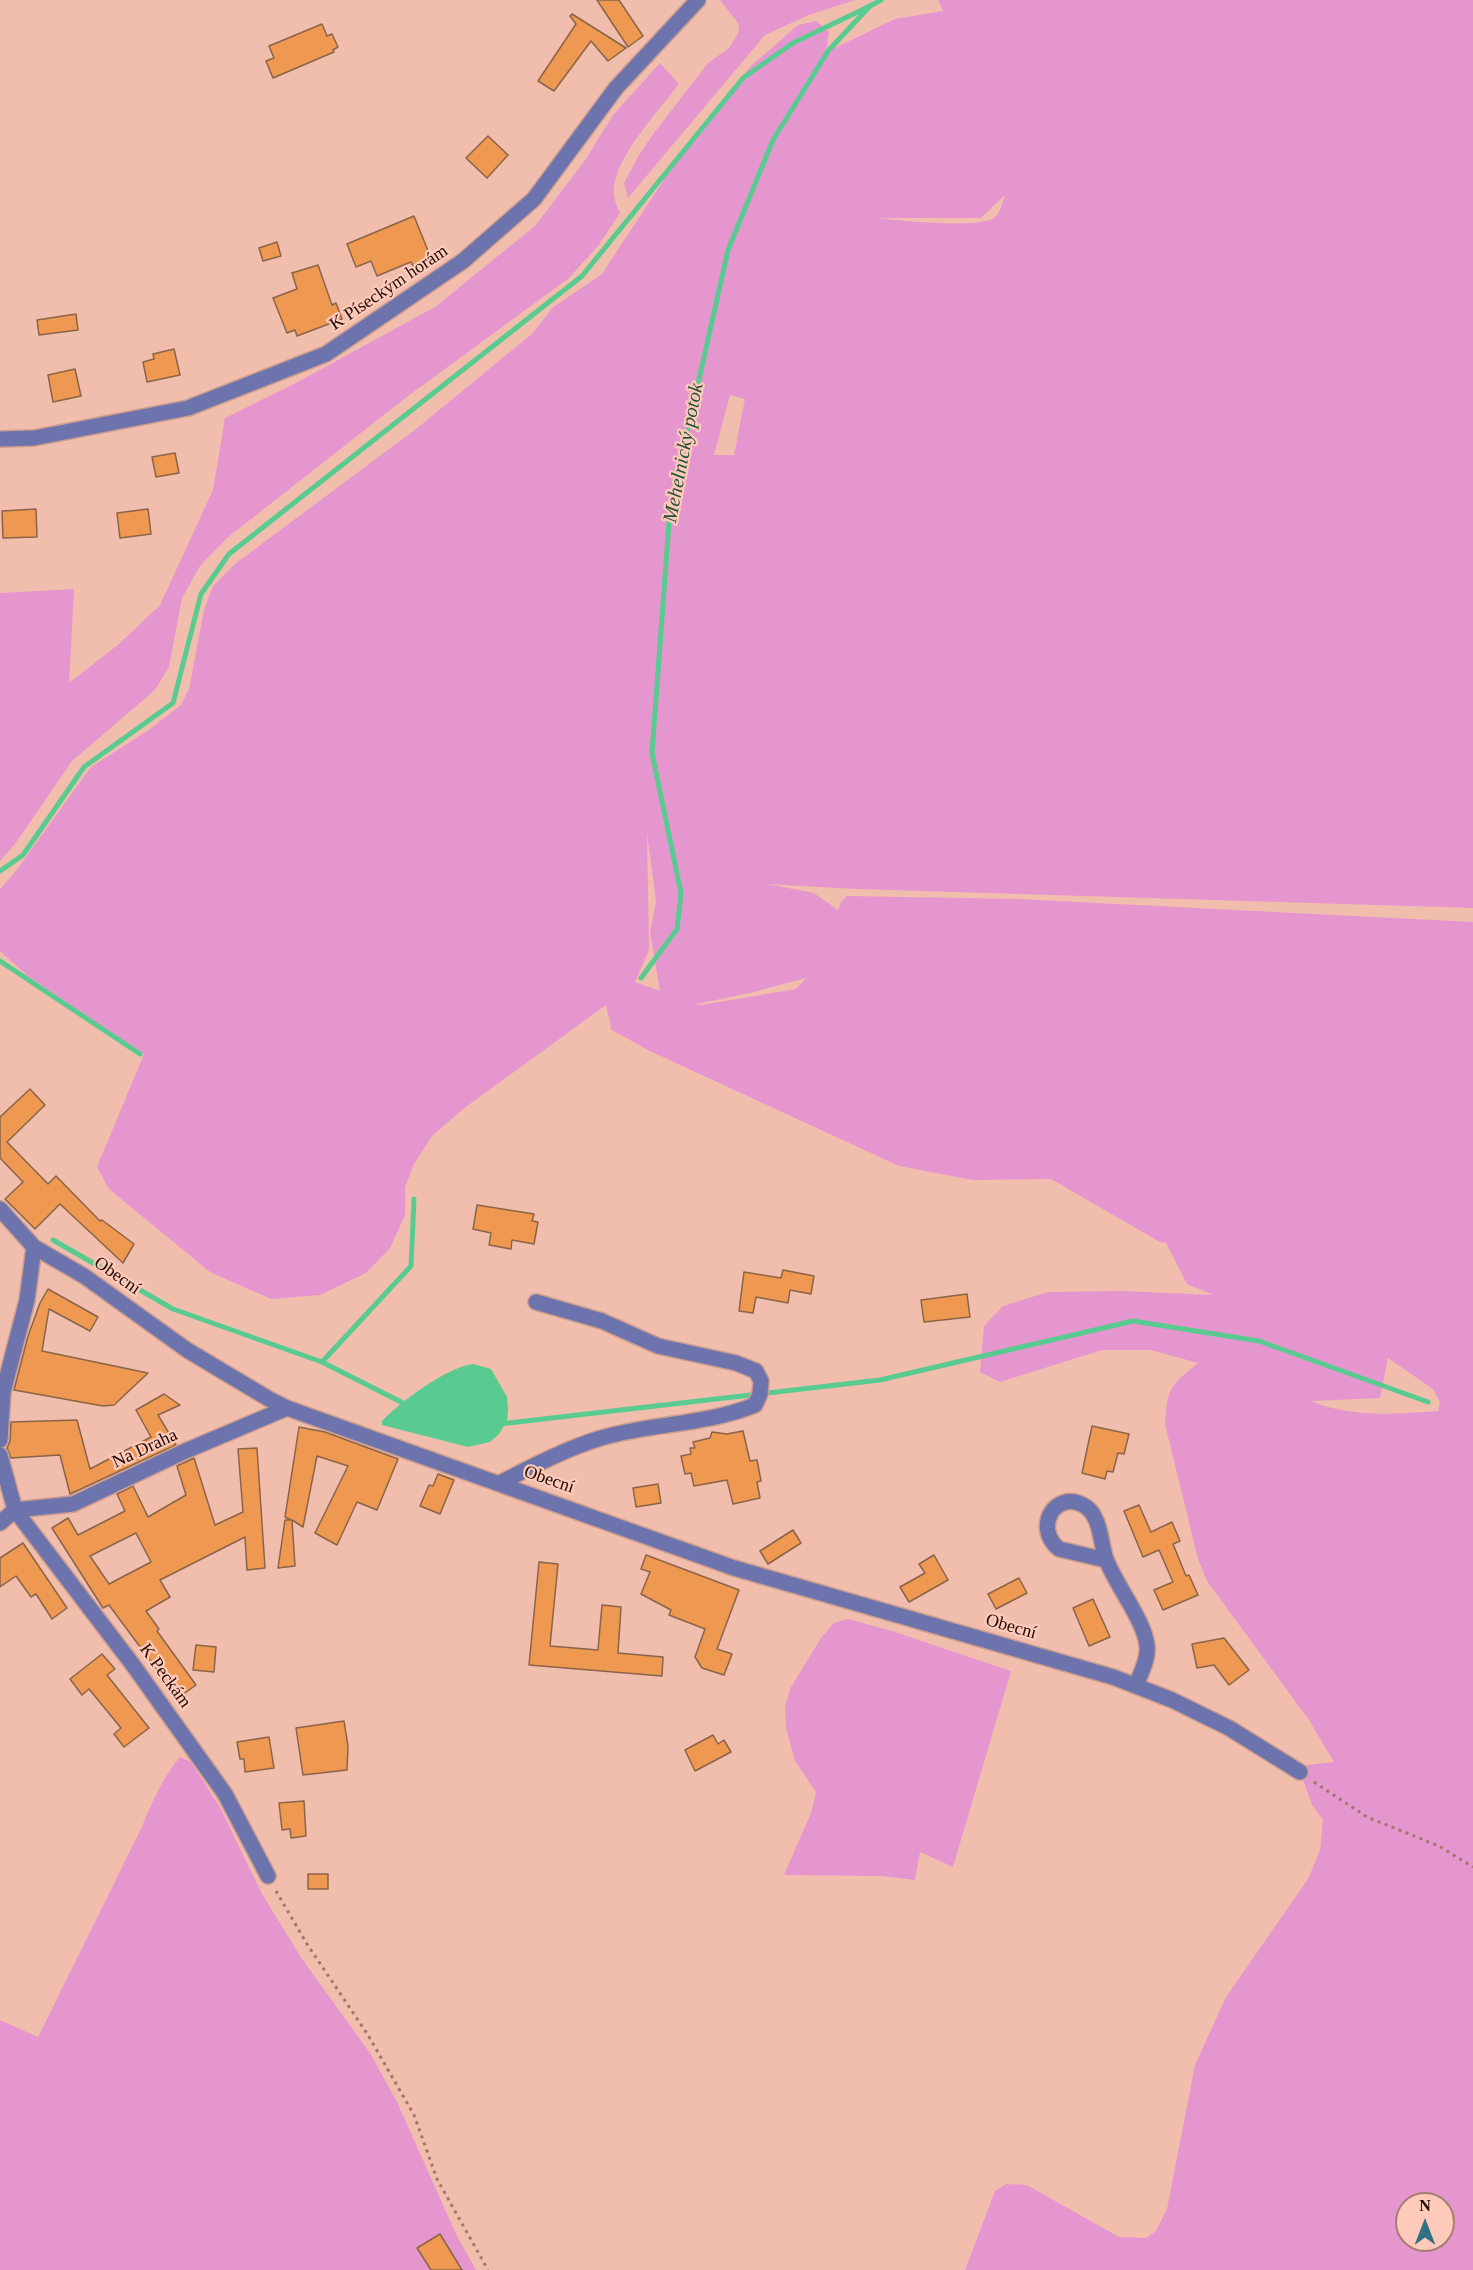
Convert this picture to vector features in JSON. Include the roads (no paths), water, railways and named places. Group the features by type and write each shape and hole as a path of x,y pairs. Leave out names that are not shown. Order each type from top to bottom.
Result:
{"street":[{"name":"K Píseckým horám","path":"0,440 34,438 188,408 326,354 463,261 534,199 616,88 698,0"},
{"name":"Obecní","path":"0,1209 34,1247 84,1276 187,1350 287,1408 734,1568 1113,1677 1172,1700 1229,1728 1300,1772"},
{"path":"0,1440 3,1392 27,1300 34,1247"},
{"path":"500,1484 546,1458 603,1438 734,1413 755,1405 760,1394 761,1381 756,1371 736,1363 658,1346 602,1321 536,1302"},
{"name":"Na Draha","path":"15,1510 73,1504 183,1452 287,1408"},
{"path":"0,1455 15,1510 0,1523"},
{"name":"K Peckám","path":"15,1510 133,1665 225,1794 268,1876"},
{"path":"1106,1560 1140,1625 1148,1646 1136,1686"}],"waterway":[{"name":"Mehelnický potok","path":"641,978 677,929 681,893 652,753 670,509 728,250 773,140 828,51 870,6 881,0"},
{"path":"0,871 23,855 84,767 173,703 201,594 229,554 582,276 743,78 793,43 870,6"},
{"path":"0,961 140,1054"},
{"path":"53,1240 173,1309 322,1362 411,1266 414,1199"},
{"path":"500,1424 880,1380 1133,1321 1259,1341 1428,1402"},
{"path":"322,1362 409,1406"}]}
